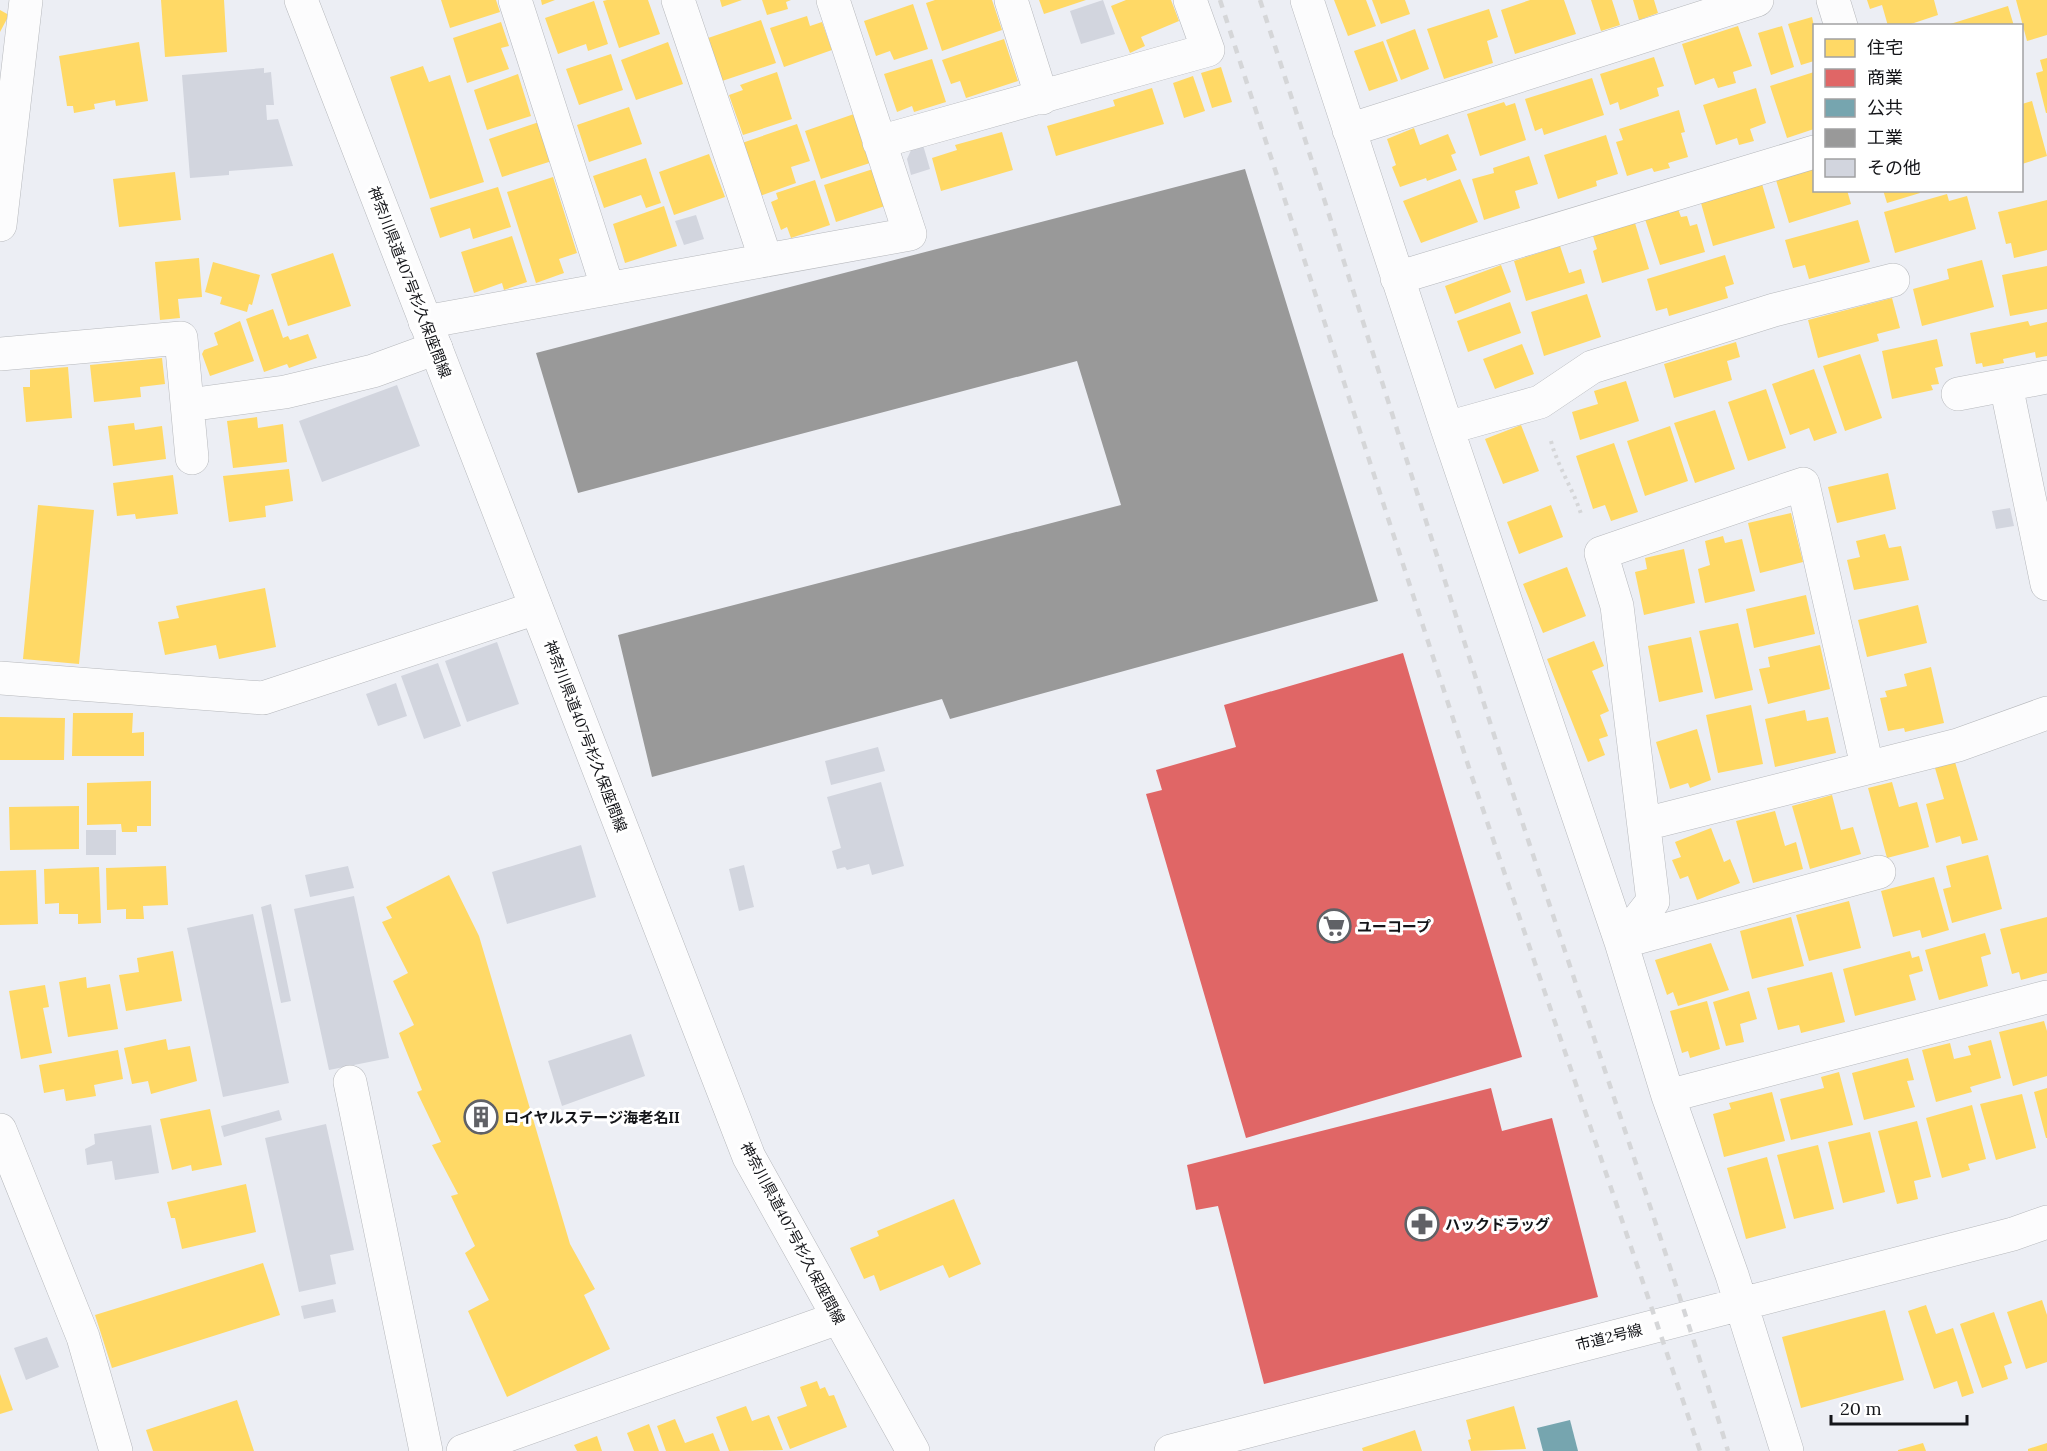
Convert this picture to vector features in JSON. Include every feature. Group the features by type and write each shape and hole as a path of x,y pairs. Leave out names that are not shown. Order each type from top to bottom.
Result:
{"street":[{"path":"0,225 26,0"},
{"name":"神奈川県道407号杉久保座間線","path":"301,0 749,1157 913,1451"},
{"path":"515,0 608,289"},
{"path":"678,0 766,260"},
{"path":"188,405 285,392 373,371 431,335 608,289 910,234 832,0"},
{"path":"1011,0 1042,98"},
{"path":"879,142 1208,50 1190,0"},
{"path":"1306,0 1447,428 1621,942 1668,1096 1741,1303 1787,1451"},
{"path":"1349,130 1757,0"},
{"path":"1833,0 1840,24"},
{"path":"1397,278 1813,153"},
{"path":"1447,428 1540,402 1592,367 1774,310 1893,280"},
{"path":"0,354 181,338 192,458"},
{"path":"1959,394 2047,377"},
{"path":"2006,385 2047,584"},
{"path":"1621,942 1653,901 1617,606 1601,553 1803,484 1867,766"},
{"path":"0,678 263,698 536,608"},
{"path":"1645,824 1867,766 1958,745 2047,713"},
{"path":"1621,942 1879,872"},
{"path":"1668,1096 2047,997"},
{"path":"350,1082 426,1451"},
{"path":"0,1130 83,1337 116,1451"},
{"name":"市道2号線","path":"1171,1451 2013,1234 2047,1222"},
{"path":"463,1451 838,1318"}],"path":[{"path":"1540,402 1556,461 1577,501 1589,543 1601,553"}],"building: 住宅":[{"path":"161,0 224,0 227,52 165,57"},
{"path":"441,0 496,0 500,12 450,28"},
{"path":"541,0 555,0 542,5"},
{"path":"648,0 660,34 619,48 603,1"},
{"path":"720,0 742,0 722,7"},
{"path":"762,0 791,0 786,2 788,9 767,15"},
{"path":"935,0 992,0 1002,30 942,51 926,3"},
{"path":"1039,0 1086,0 1044,14"},
{"path":"1126,0 1171,0 1179,21 1141,37 1145,46 1130,53 1111,6"},
{"path":"1334,0 1366,0 1376,26 1348,36"},
{"path":"1372,0 1405,0 1410,14 1381,24"},
{"path":"1530,0 1564,0 1576,34 1515,54 1501,10"},
{"path":"1591,0 1612,0 1620,25 1601,31"},
{"path":"1633,0 1654,0 1658,13 1639,20"},
{"path":"1867,0 1934,0 1938,15 1911,24 1887,24 1882,5 1870,9"},
{"path":"2016,0 2047,0 2047,35 2027,41"},
{"path":"594,1 608,44 588,51 586,44 558,54 545,18"},
{"path":"913,4 928,49 894,60 890,51 876,56 864,21"},
{"path":"2008,6 2013,24 1950,24"},
{"path":"1489,9 1498,37 1487,41 1493,63 1444,79 1427,29"},
{"path":"0,10 9,15 0,32"},
{"path":"807,16 810,26 822,22 832,50 784,67 770,28"},
{"path":"1812,17 1813,61 1801,65 1788,24"},
{"path":"761,20 776,63 722,81 708,38"},
{"path":"501,22 509,46 501,48 509,69 467,83 453,38"},
{"path":"1738,26 1752,66 1733,72 1736,83 1718,88 1714,78 1695,85 1682,44"},
{"path":"1782,26 1794,67 1771,75 1758,33"},
{"path":"1415,29 1429,69 1401,80 1386,40"},
{"path":"1004,39 1018,81 966,98 960,81 951,84 942,60"},
{"path":"1383,41 1398,81 1369,91 1354,51"},
{"path":"139,42 148,101 116,106 115,100 94,104 95,109 74,113 73,106 67,106 59,56"},
{"path":"668,42 683,84 636,100 621,60"},
{"path":"611,54 623,90 579,105 566,69"},
{"path":"1654,57 1664,86 1657,88 1659,96 1620,110 1618,102 1610,105 1600,74"},
{"path":"2047,58 2046,113 2036,73 2043,71 2040,60"},
{"path":"932,59 946,102 914,112 912,106 897,112 884,74"},
{"path":"423,66 429,82 450,75 484,182 430,199 390,77"},
{"path":"1221,67 1232,102 1212,108 1201,73"},
{"path":"777,72 792,119 743,135 729,95 743,90 740,85"},
{"path":"1813,72 1813,129 1787,138 1770,86"},
{"path":"518,74 531,116 487,130 474,90"},
{"path":"1193,76 1205,111 1184,118 1173,83"},
{"path":"1592,78 1604,115 1544,135 1542,128 1535,131 1525,99"},
{"path":"1152,88 1164,124 1056,156 1047,126 1115,106 1113,100"},
{"path":"1756,88 1766,123 1750,129 1754,141 1739,145 1737,138 1716,145 1703,105"},
{"path":"2032,101 2047,156 2023,164 2023,104"},
{"path":"1504,102 1506,106 1515,103 1526,140 1480,156 1467,114"},
{"path":"629,107 642,144 589,162 577,125"},
{"path":"1679,110 1685,132 1681,133 1688,157 1668,163 1670,168 1654,172 1652,168 1627,176 1616,142 1623,140 1619,129"},
{"path":"854,114 870,163 821,179 805,131"},
{"path":"539,122 552,161 502,177 489,139"},
{"path":"797,124 810,161 791,167 796,183 760,196 742,143"},
{"path":"1414,128 1420,145 1448,134 1456,153 1451,155 1457,170 1427,181 1426,178 1400,187 1392,167 1396,165 1387,139"},
{"path":"1002,132 1013,170 941,191 932,158 957,150 955,145"},
{"path":"1606,135 1618,174 1596,181 1597,186 1558,199 1544,155"},
{"path":"709,154 725,197 674,215 659,172"},
{"path":"1529,156 1538,184 1515,191 1520,208 1484,220 1472,179 1494,173 1493,168"},
{"path":"646,158 661,203 646,208 641,195 604,208 593,176"},
{"path":"1813,168 1813,192 1848,192 1851,204 1789,223 1776,180"},
{"path":"873,169 885,206 836,222 824,185"},
{"path":"175,172 181,220 119,227 113,179"},
{"path":"553,177 577,253 559,259 564,273 536,283 507,192"},
{"path":"1460,179 1478,222 1421,243 1403,201"},
{"path":"815,180 830,225 791,238 787,227 781,230 771,202 778,199 776,193"},
{"path":"1762,184 1775,228 1713,246 1701,203"},
{"path":"498,187 511,227 473,239 470,228 440,238 430,208"},
{"path":"1884,192 1920,193 1887,203"},
{"path":"1947,194 1949,201 1967,196 1976,229 1895,253 1884,212"},
{"path":"2047,200 2047,250 2014,258 2011,243 2006,244 1998,212"},
{"path":"664,206 677,246 625,263 613,224"},
{"path":"1678,209 1681,217 1687,216 1690,226 1697,224 1705,252 1660,265 1645,219"},
{"path":"1858,220 1870,262 1809,279 1805,265 1793,268 1785,240"},
{"path":"1635,223 1649,269 1602,283 1593,251 1597,249 1593,236"},
{"path":"512,236 527,282 504,290 502,283 474,293 461,252"},
{"path":"1560,246 1569,273 1581,269 1585,283 1526,301 1514,261"},
{"path":"333,253 351,306 288,326 271,274"},
{"path":"1725,255 1734,284 1725,287 1728,298 1669,316 1667,308 1656,311 1647,279"},
{"path":"199,258 202,297 178,299 180,318 160,320 155,262"},
{"path":"1982,260 1994,307 1922,326 1913,289 1949,279 1947,269"},
{"path":"213,262 260,275 252,305 249,304 247,312 220,304 222,297 205,292"},
{"path":"1501,265 1511,292 1455,314 1445,286"},
{"path":"2047,266 2047,309 2010,316 2002,275"},
{"path":"1587,294 1601,337 1544,356 1531,312"},
{"path":"1892,298 1900,328 1877,334 1879,341 1818,358 1808,320"},
{"path":"1510,302 1521,333 1468,352 1457,321"},
{"path":"273,309 283,338 288,336 290,340 308,334 317,358 289,368 287,364 264,372 246,319"},
{"path":"240,321 254,361 210,376 202,354 204,350 218,345 214,333"},
{"path":"2028,321 2030,326 2047,322 2047,356 2036,358 2035,352 2003,359 2004,363 1983,367 1982,363 1976,364 1970,333"},
{"path":"1937,339 1943,366 1935,368 1939,384 1931,385 1933,390 1892,399 1882,351"},
{"path":"1736,342 1740,357 1727,361 1732,380 1674,398 1664,364"},
{"path":"1522,344 1534,374 1495,389 1483,359"},
{"path":"1860,354 1882,418 1845,431 1823,366"},
{"path":"162,358 165,384 140,387 141,397 94,402 90,365"},
{"path":"68,367 72,418 26,422 23,387 30,387 30,370"},
{"path":"1814,369 1837,433 1814,441 1809,428 1790,435 1772,384"},
{"path":"1626,381 1639,421 1580,440 1572,412 1598,404 1594,391"},
{"path":"1766,389 1786,448 1748,461 1728,402"},
{"path":"1715,410 1735,469 1695,483 1674,423"},
{"path":"257,417 258,428 283,424 287,462 233,468 227,421"},
{"path":"134,423 135,430 162,426 166,459 113,466 108,426"},
{"path":"1521,425 1539,471 1503,484 1485,439"},
{"path":"1670,426 1688,481 1645,496 1627,441"},
{"path":"1614,443 1638,512 1611,521 1605,505 1593,509 1576,456"},
{"path":"289,469 293,501 265,506 266,517 229,522 223,476"},
{"path":"1888,473 1896,509 1837,523 1828,487"},
{"path":"173,475 178,514 136,519 135,514 117,516 113,483"},
{"path":"38,505 94,510 79,664 23,659"},
{"path":"1551,505 1563,537 1519,554 1507,522"},
{"path":"1791,513 1803,562 1760,573 1748,523"},
{"path":"1885,534 1889,548 1901,546 1909,580 1854,590 1847,560 1860,557 1856,541"},
{"path":"1723,536 1725,543 1742,539 1755,591 1705,603 1698,569 1710,565 1705,541"},
{"path":"1684,549 1695,603 1644,615 1635,572 1647,569 1645,558"},
{"path":"1567,567 1586,616 1543,633 1523,584"},
{"path":"265,588 276,647 219,659 216,645 165,655 158,622 179,618 176,606"},
{"path":"1806,595 1815,634 1754,648 1746,609"},
{"path":"1918,605 1927,643 1867,657 1858,620"},
{"path":"1738,623 1753,690 1715,699 1699,631"},
{"path":"1691,637 1703,692 1659,702 1648,646"},
{"path":"1594,641 1604,666 1592,671 1609,711 1600,715 1608,736 1599,739 1605,755 1588,762 1547,659"},
{"path":"1820,645 1830,689 1768,704 1759,669 1770,667 1768,657"},
{"path":"1931,667 1944,723 1905,732 1904,728 1888,731 1880,698 1887,697 1885,691 1907,686 1904,674"},
{"path":"1751,705 1763,764 1718,773 1706,715"},
{"path":"1805,710 1807,721 1828,717 1836,753 1775,767 1765,719"},
{"path":"73,713 133,713 132,733 144,732 144,756 72,756"},
{"path":"0,717 65,718 64,760 0,760"},
{"path":"1697,729 1711,780 1690,788 1688,783 1670,789 1656,742"},
{"path":"1955,762 1978,840 1962,844 1960,836 1936,843 1926,804 1944,799 1935,768"},
{"path":"151,781 151,826 137,826 137,832 122,832 121,824 87,825 87,783"},
{"path":"1892,782 1899,807 1917,802 1929,847 1887,858 1868,788"},
{"path":"1832,795 1841,830 1853,827 1861,854 1810,869 1792,806"},
{"path":"79,806 79,849 10,850 9,807"},
{"path":"1775,811 1785,846 1796,842 1803,869 1753,883 1736,821"},
{"path":"1711,828 1724,862 1730,859 1740,883 1697,900 1688,876 1680,879 1672,860 1681,857 1675,842"},
{"path":"1988,855 2002,909 1952,923 1943,889 1951,887 1946,866"},
{"path":"166,866 168,905 143,906 144,919 126,919 126,909 107,910 106,868"},
{"path":"99,867 101,923 78,924 78,914 59,914 59,903 45,904 44,869"},
{"path":"36,870 38,924 0,925 0,871"},
{"name":"ロイヤルステージ海老名II","path":"449,875 479,936 570,1244 595,1289 584,1295 610,1349 507,1397 468,1311 489,1300 465,1253 475,1246 451,1196 458,1194 432,1145 441,1142 417,1092 422,1090 399,1033 414,1025 393,981 408,973 382,922 392,918 386,907"},
{"path":"1934,877 1949,930 1922,938 1920,930 1893,937 1881,891"},
{"path":"1849,901 1861,948 1809,961 1796,915"},
{"path":"1791,917 1804,966 1752,979 1740,931"},
{"path":"2047,917 2047,973 2021,980 2019,972 2012,974 2000,929"},
{"path":"1985,933 1991,954 1981,957 1988,986 1939,1000 1925,950"},
{"path":"1711,943 1729,990 1678,1006 1673,992 1667,995 1655,960"},
{"path":"173,951 182,1001 126,1011 119,975 139,972 137,958"},
{"path":"1910,951 1912,958 1919,956 1923,971 1909,975 1916,1000 1855,1016 1843,969"},
{"path":"1832,972 1845,1022 1801,1033 1799,1025 1778,1030 1767,988"},
{"path":"86,977 87,988 110,984 118,1029 68,1037 59,982"},
{"path":"45,985 49,1007 43,1008 52,1053 21,1059 9,991"},
{"path":"1749,991 1757,1019 1740,1024 1744,1042 1726,1046 1713,1002"},
{"path":"1707,1001 1720,1049 1690,1058 1688,1051 1682,1053 1670,1011"},
{"path":"2044,1021 2047,1031 2047,1076 2013,1086 1999,1032"},
{"path":"166,1039 168,1050 190,1046 197,1081 151,1094 148,1081 132,1084 124,1048"},
{"path":"1991,1040 2001,1078 1970,1087 1972,1092 1936,1102 1922,1050 1950,1043 1954,1059 1971,1055 1968,1046"},
{"path":"118,1050 123,1079 94,1085 96,1096 66,1101 64,1089 44,1093 39,1065"},
{"path":"1908,1058 1914,1080 1907,1081 1915,1107 1864,1120 1852,1073"},
{"path":"1839,1072 1853,1125 1791,1140 1780,1099 1824,1088 1821,1077"},
{"path":"2047,1088 2047,1138 2046,1138 2034,1092"},
{"path":"1772,1092 1785,1141 1724,1157 1713,1114 1731,1109 1729,1103"},
{"path":"2022,1094 2036,1148 1996,1160 1980,1104"},
{"path":"1972,1105 1986,1159 1968,1164 1970,1170 1942,1178 1926,1118"},
{"path":"210,1109 222,1165 192,1171 191,1165 172,1170 160,1119"},
{"path":"1917,1121 1931,1177 1914,1181 1918,1199 1897,1204 1878,1131"},
{"path":"1870,1132 1885,1192 1843,1203 1828,1142"},
{"path":"1818,1145 1834,1209 1794,1219 1777,1155"},
{"path":"1767,1157 1786,1228 1746,1239 1727,1168"},
{"path":"246,1184 256,1232 182,1249 175,1218 171,1218 167,1202"},
{"path":"954,1199 981,1264 949,1278 943,1265 880,1291 874,1275 864,1279 850,1248 879,1236 877,1231"},
{"path":"263,1263 280,1315 112,1368 95,1315"},
{"path":"2042,1300 2047,1315 2047,1362 2026,1369 2007,1312"},
{"path":"1926,1305 1936,1334 1953,1328 1974,1393 1962,1397 1957,1381 1934,1389 1908,1311"},
{"path":"1885,1310 1904,1380 1801,1408 1782,1337"},
{"path":"1994,1312 2012,1363 2004,1366 2008,1379 1982,1388 1960,1324"},
{"path":"0,1374 13,1410 0,1414"},
{"path":"817,1381 820,1389 825,1387 829,1396 834,1395 847,1427 790,1449 777,1417 807,1406 800,1387"},
{"path":"237,1400 254,1451 153,1451 146,1430"},
{"path":"746,1406 752,1421 769,1415 783,1450 729,1451 716,1417"},
{"path":"1514,1406 1526,1449 1471,1451 1468,1440 1471,1439 1466,1420"},
{"path":"675,1419 685,1443 713,1433 720,1451 666,1451 657,1426"},
{"path":"649,1424 659,1451 634,1451 627,1433"},
{"path":"1415,1430 1422,1451 1363,1451 1362,1448"},
{"path":"597,1436 602,1451 577,1451 574,1445"},
{"path":"1923,1443 1926,1451 1898,1451 1898,1450"},
{"path":"2047,1443 2047,1451 2028,1451 2028,1449"}],"building: 商業":[{"name":"ユーコープ","path":"1403,653 1522,1057 1246,1138 1146,794 1162,790 1156,770 1236,747 1224,705"},
{"path":"1491,1088 1502,1131 1552,1118 1598,1297 1264,1384 1218,1206 1196,1210 1187,1165"}],"building: 公共":[{"path":"1570,1420 1578,1451 1543,1451 1537,1428"}],"building: 工業":[{"path":"1245,169 1378,601 950,719 942,699 652,777 618,635 1121,505 1077,361 578,493 536,353"}],"building: その他":[{"path":"1103,0 1115,34 1081,44 1070,11"},
{"path":"264,68 264,73 271,72 274,105 266,105 267,120 278,119 293,166 229,171 229,175 190,178 182,75"},
{"path":"923,145 930,169 911,175 907,159 912,148"},
{"path":"696,215 704,239 684,245 675,221"},
{"path":"397,385 420,446 322,482 299,421"},
{"path":"2010,508 2014,526 1996,529 1992,511"},
{"path":"497,642 519,704 467,722 445,661"},
{"path":"438,663 461,726 424,739 401,676"},
{"path":"396,683 407,716 378,726 366,694"},
{"path":"878,747 885,771 831,785 825,761"},
{"path":"881,782 904,866 872,875 869,864 847,870 845,867 837,869 832,851 841,848 827,797"},
{"path":"86,830 116,830 116,855 86,855"},
{"path":"581,845 596,897 507,924 492,872"},
{"path":"744,865 754,907 739,911 729,869"},
{"path":"348,866 354,888 310,897 305,875"},
{"path":"354,896 389,1058 329,1070 294,909"},
{"path":"271,904 291,1001 281,1003 261,907"},
{"path":"253,914 289,1083 223,1097 187,928"},
{"path":"631,1034 645,1076 562,1106 548,1061"},
{"path":"279,1110 282,1120 224,1137 221,1126"},
{"path":"326,1124 354,1250 330,1255 336,1284 299,1292 265,1138"},
{"path":"151,1125 159,1173 115,1180 112,1161 87,1165 85,1149 95,1144 94,1134"},
{"path":"333,1299 336,1312 304,1319 301,1306"},
{"path":"47,1337 59,1367 26,1380 14,1348"}],"railway":[{"path":"1220,0 1472,777 1700,1451"},
{"path":"1260,0 1504,766 1674,1279 1728,1451"}],"place":[{"name":"ユーコープ","path":"1334,926"},
{"name":"ロイヤルステージ海老名II","path":"481,1117"},
{"name":"ハックドラッグ","path":"1422,1224"}]}
